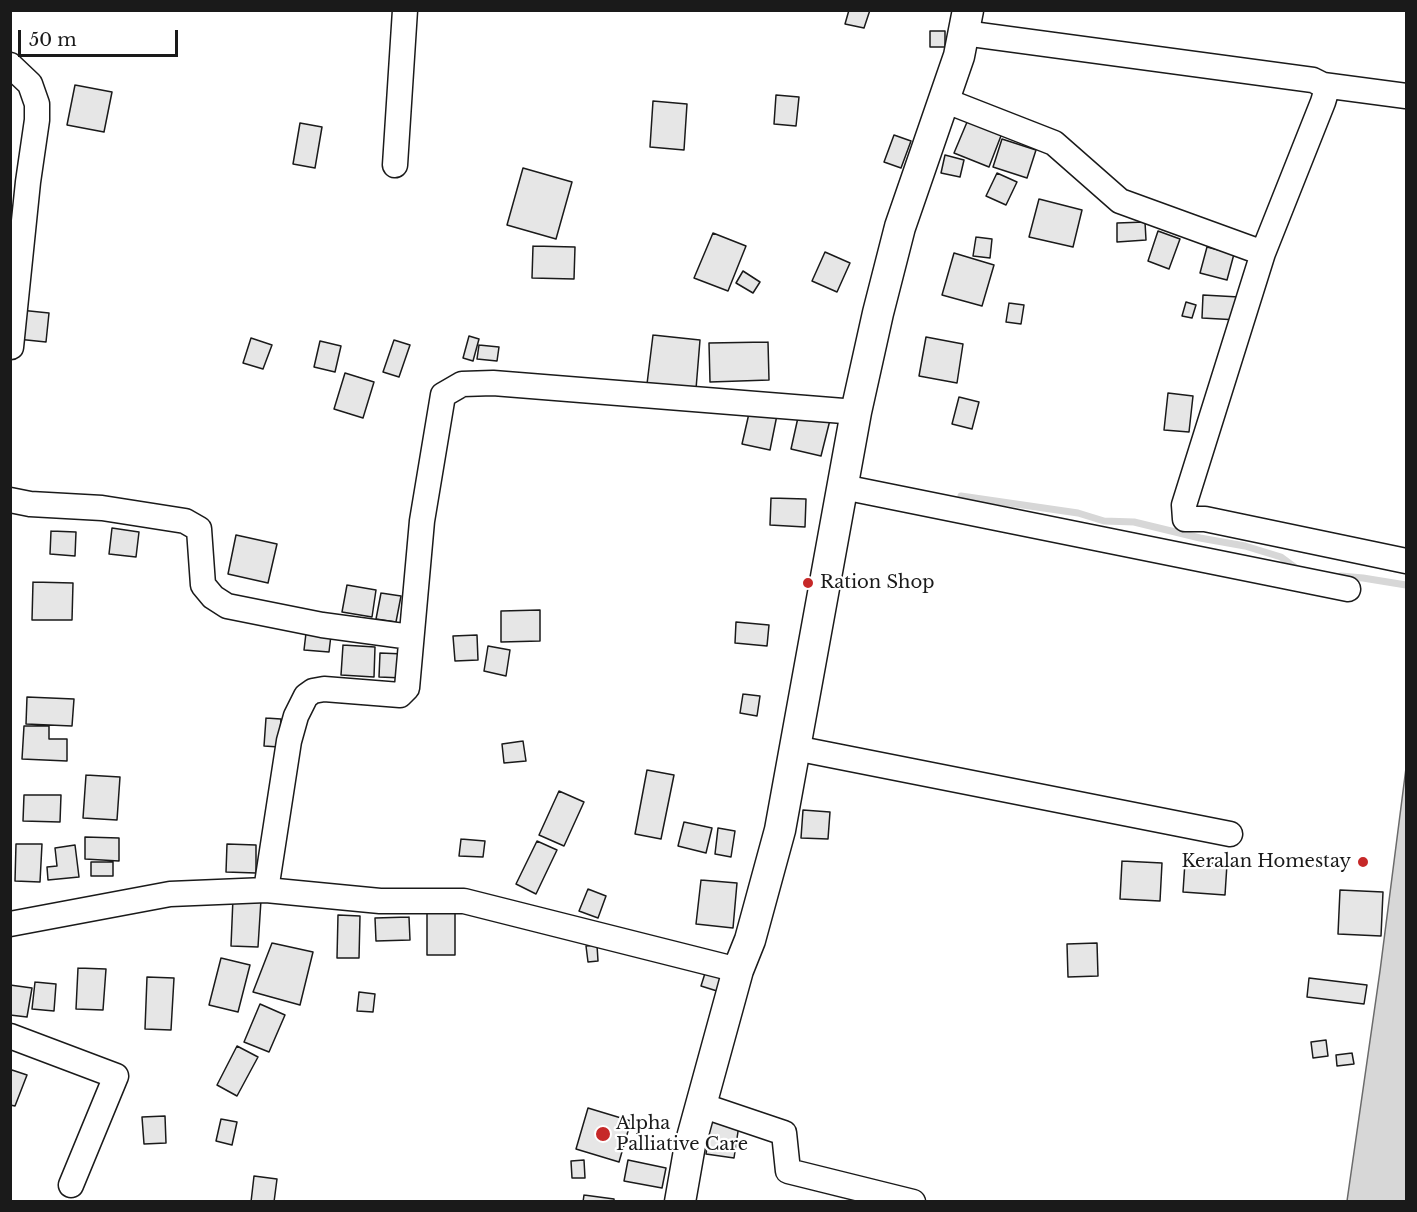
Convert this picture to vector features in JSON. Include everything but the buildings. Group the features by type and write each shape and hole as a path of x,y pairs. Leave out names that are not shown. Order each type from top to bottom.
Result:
{"main road":[{"path":"680,1202 690,1145 738,970 750,940 780,830 856,412 878,313 900,227 959,56 963,18"}],"street":[{"path":"395,165 405,10"},
{"path":"963,18 1313,80 1323,85 1407,96"},
{"path":"10,65 30,84 37,104 37,120 19,184 11,347"},
{"path":"1323,85 1326,92 1323,102 1263,253 1184,505 1185,519 1205,519 1407,561"},
{"path":"944,100 1054,143 1120,201 1263,253"},
{"path":"266,890 289,741 296,716 306,696 324,689 400,695 407,688 422,521 442,395 462,384 493,383 856,412"},
{"path":"843,487 1348,589"},
{"path":"10,500 30,504 102,508 185,521 199,529 203,585 213,597 227,606 322,625 411,637"},
{"path":"795,748 1230,834"},
{"path":"10,924 170,894 266,890 380,901 464,901 738,970"},
{"path":"10,1036 116,1076 71,1185"},
{"path":"701,1105 784,1133 788,1171 913,1202"}],"shaded area":[{"path":"1406,768 1406,1201 1347,1201 1380,971"}],"waterway":[{"path":"961,496 1078,513 1104,521 1134,522 1245,546 1281,557 1300,571"},
{"path":"1341,576 1406,585"}],"place":[{"name":"Ration Shop","path":"808,583"},
{"name":"Keralan Homestay","path":"1363,862"},
{"name":"Alpha Palliative Care","path":"603,1134"}]}
